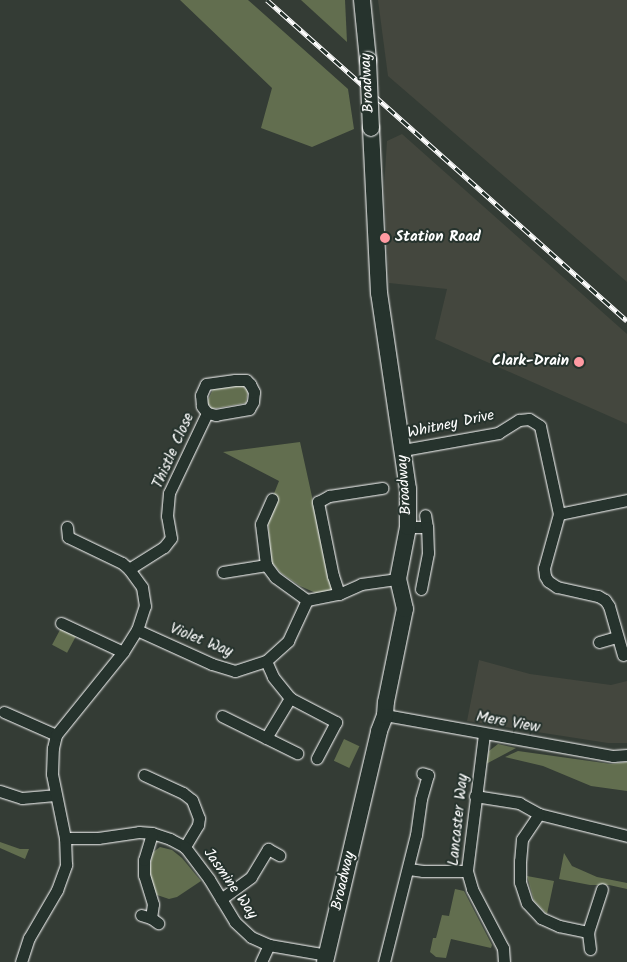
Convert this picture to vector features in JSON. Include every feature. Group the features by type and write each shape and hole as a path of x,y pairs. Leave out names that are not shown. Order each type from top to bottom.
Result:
{"main road":[{"name":"Broadway","path":"326,958 379,731 385,715 386,702 404,618 404,596 398,579 408,527 408,489 379,293 368,60 362,0"}],"street":[{"name":"Thistle Close","path":"235,380 246,380 250,384 254,392 253,402 249,409 216,415 207,413 202,406 201,395 206,384 235,380"},
{"name":"Thistle Close","path":"129,569 164,548 171,538 168,516 169,493 207,413"},
{"name":"Whitney Drive","path":"403,450 498,433 519,420 529,418 535,421 542,432 559,514 544,568 546,576 548,581 557,587 598,596 605,600 609,606 623,655"},
{"path":"339,594 333,576 318,502 328,496 382,488"},
{"path":"272,499 261,524 266,565 275,577 308,600 339,594 361,584 398,579"},
{"path":"559,514 627,500"},
{"path":"408,527 426,521 428,553 421,589"},
{"path":"21,962 29,938 63,878 66,865 65,838 55,795 52,772 53,748 56,736 123,652 137,630 145,598 142,587 129,569 122,563 68,537 67,527"},
{"path":"223,572 266,565"},
{"name":"Violet Way","path":"137,630 212,664 235,671 266,661 288,641 308,600"},
{"path":"61,623 123,652"},
{"path":"599,642 617,637"},
{"path":"266,661 273,677 290,698 336,722 317,758"},
{"path":"266,738 290,698"},
{"path":"4,712 56,736"},
{"name":"Mere View","path":"385,715 612,756 627,755"},
{"path":"222,716 297,753"},
{"name":"Lancaster Way","path":"484,734 466,871 472,889 503,948 504,962"},
{"path":"141,774 183,793 192,800 199,818 198,825 185,846"},
{"path":"384,962 409,869 428,774"},
{"path":"0,790 22,798 55,795"},
{"path":"475,796 519,803 539,814 627,836"},
{"path":"539,814 522,839 520,882 527,902 541,918 559,926 588,932"},
{"path":"150,919 153,904 146,889 144,860 152,833"},
{"name":"Jasmine Way","path":"65,838 152,833 185,846 242,930 269,945 326,958"},
{"path":"221,899 251,877 268,850 279,855"},
{"path":"409,869 423,871 466,871"},
{"path":"590,949 588,932 602,889"},
{"path":"261,962 269,945"}],"shaded area":[{"path":"378,0 627,0 627,282 388,76"},
{"path":"402,134 627,334 627,424 435,339 447,289 389,283 384,188 387,141"},
{"path":"479,660 530,674 611,685 627,681 627,743 608,743 467,721"}],"green space":[{"path":"180,0 248,0 348,89 354,129 312,147 261,128 272,88"},
{"path":"301,0 345,0 347,42"},
{"path":"235,385 243,386 248,391 246,403 212,409 207,402 213,389"},
{"path":"300,442 333,592 318,594 300,586 281,573 271,562 268,520 278,500 273,496 279,481 223,452"},
{"path":"61,628 76,636 67,653 52,645"},
{"path":"344,739 359,746 349,768 334,761"},
{"path":"498,744 516,748 486,764 489,751"},
{"path":"518,751 611,764 627,762 627,791 591,786 543,766 505,757"},
{"path":"0,842 20,849 29,849 25,859 0,848"},
{"path":"160,847 172,850 182,858 201,881 177,897 169,899 157,895 151,884 150,869 152,853"},
{"path":"564,853 572,866 597,877 627,883 627,889 559,879"},
{"path":"527,876 554,881 547,914 534,901"},
{"path":"455,889 464,891 492,945 491,948 451,939 446,958 436,957 430,952 433,938 436,938 442,915 449,916"}],"railway":[{"path":"267,0 627,321"}],"place":[{"name":"Station Road","path":"385,238"},
{"name":"Clark-Drain","path":"579,362"}]}
